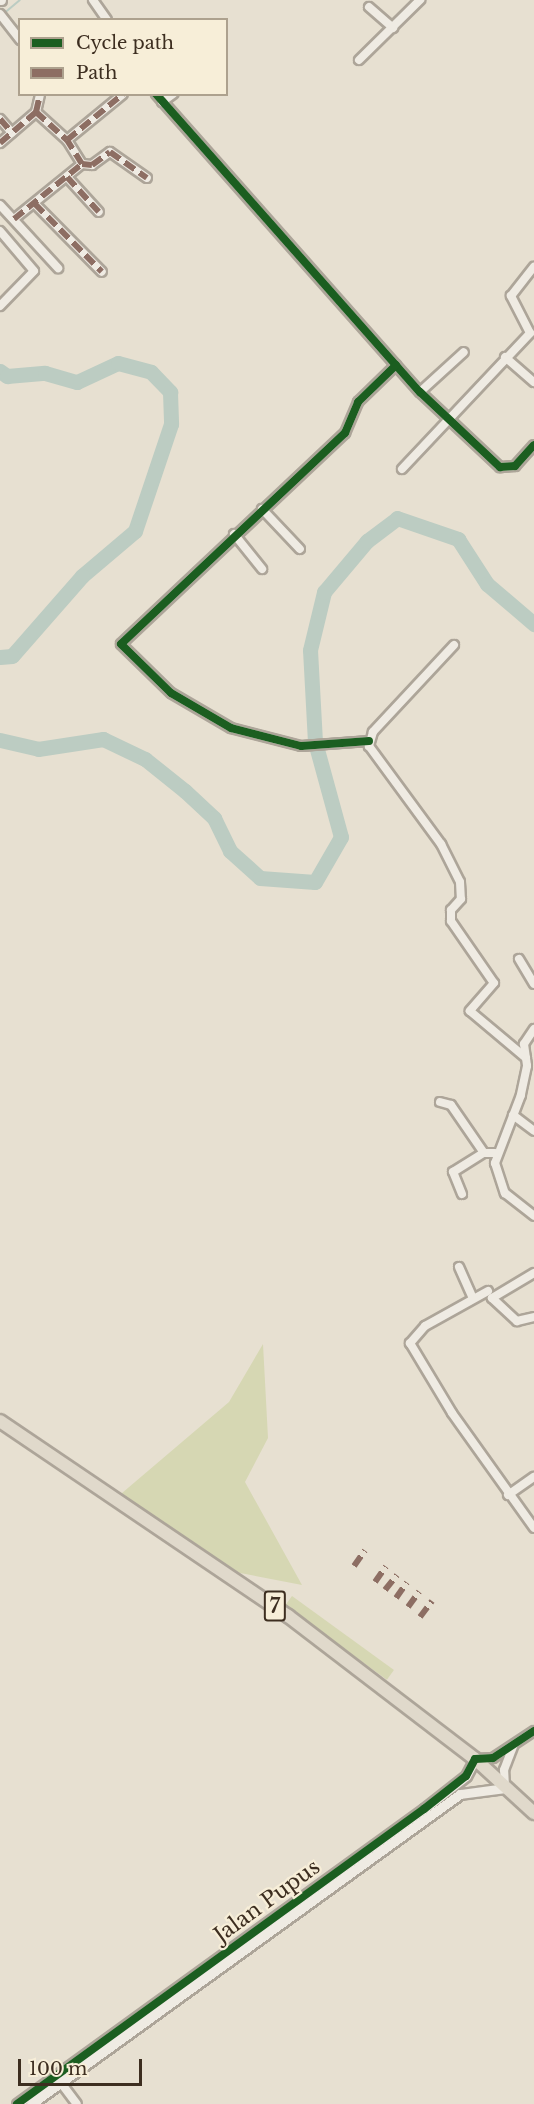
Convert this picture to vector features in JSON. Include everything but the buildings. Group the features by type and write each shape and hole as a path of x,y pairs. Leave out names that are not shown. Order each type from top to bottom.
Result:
{"highway":[{"name":"7","path":"0,1421 254,1591 475,1759 534,1814"}],"street":[{"path":"93,0 106,18"},
{"path":"359,60 420,0"},
{"path":"369,7 393,28"},
{"path":"2,16 18,37"},
{"path":"0,143 36,112 40,96"},
{"path":"67,140 121,96"},
{"path":"158,96 420,392 500,467 515,466 534,445"},
{"path":"162,102 170,96"},
{"path":"14,219 82,164 83,158 36,112"},
{"path":"0,119 12,133"},
{"path":"82,164 92,165 110,152 147,178"},
{"path":"68,177 99,212"},
{"path":"35,204 102,272"},
{"path":"1,210 14,219 58,268"},
{"path":"0,231 34,271 0,306"},
{"path":"402,469 450,420 531,330 511,296 534,267"},
{"path":"420,392 464,352"},
{"path":"505,357 534,382"},
{"path":"396,365 358,402 345,433 124,638 121,648 198,712 250,734 301,746 335,746 369,741 454,645"},
{"path":"262,509 300,549"},
{"path":"234,534 262,569"},
{"path":"369,741 441,844 460,882 461,899 452,910 451,921 494,983 470,1011 526,1058"},
{"path":"519,959 534,984"},
{"path":"534,1029 524,1044 526,1058 513,1115 495,1153 505,1194 534,1216"},
{"path":"440,1102 452,1105 484,1153"},
{"path":"513,1115 534,1131"},
{"path":"462,1194 451,1175 484,1153 495,1153"},
{"path":"459,1267 473,1298"},
{"path":"534,1273 473,1298 425,1326 410,1343 508,1495 534,1527"},
{"path":"489,1292 517,1321 534,1317"},
{"path":"508,1495 534,1477"},
{"path":"475,1759 493,1758 534,1731"},
{"path":"505,1788 504,1770 513,1746"},
{"name":"Jalan Pupus","path":"31,2104 58,2080 424,1809 466,1776 475,1759"},
{"name":"Jalan Pupus","path":"17,2104 58,2080 460,1794 505,1788"},
{"path":"58,2080 77,2104"}],"green space":[{"path":"263,1344 268,1438 245,1482 302,1585 214,1568 115,1499 229,1402"},
{"path":"292,1596 394,1670 387,1680 285,1606"}],"waterway":[{"path":"2,15 20,0"},
{"path":"0,371 7,376 45,373 77,382 118,363 151,372 170,392 171,424 135,531 82,576 12,656 0,657"},
{"path":"0,740 38,749 103,739 145,759 185,791 214,818 230,851 260,878 315,882 341,837 315,742 310,650 324,592 367,541 397,518 458,539 487,584 534,624"}],"marked path":[{"path":"0,143 36,112 40,96"},
{"path":"14,219 82,164 67,140 121,96"},
{"path":"36,112 67,140"},
{"path":"0,119 12,133"},
{"path":"82,164 92,165 110,152 147,178"},
{"path":"67,177 99,212"},
{"path":"35,204 102,272"},
{"path":"354,1566 365,1550"},
{"path":"375,1582 386,1566"},
{"path":"385,1590 397,1575"},
{"path":"396,1598 407,1582"},
{"path":"408,1607 419,1592"},
{"path":"420,1617 432,1601"}],"cycle path":[{"path":"158,96 420,392 500,467 515,466 534,445"},
{"path":"369,741 301,746 231,728 171,693 121,644 345,433 358,402 396,365"},
{"path":"17,2104 424,1809 466,1776 475,1759 493,1758 534,1731"}]}
